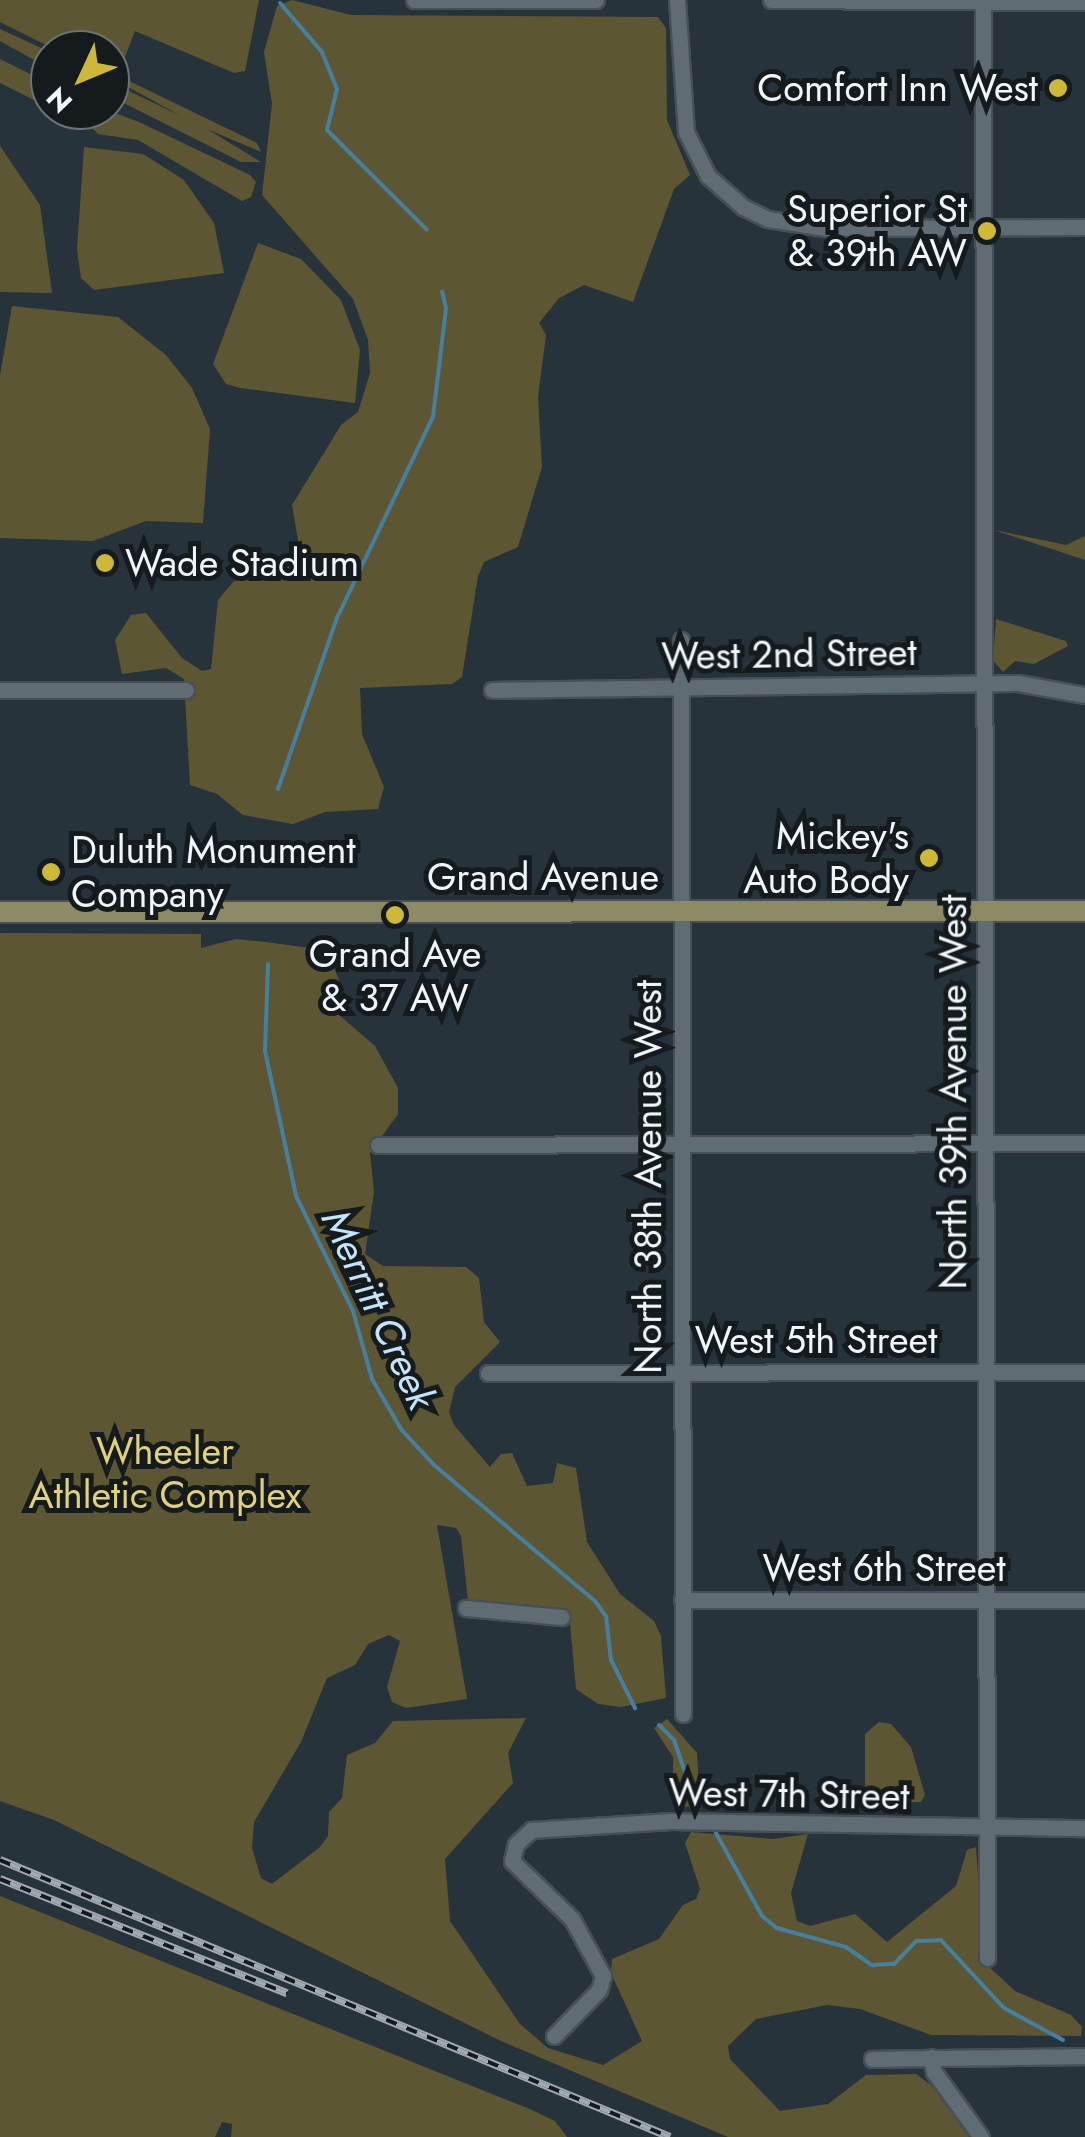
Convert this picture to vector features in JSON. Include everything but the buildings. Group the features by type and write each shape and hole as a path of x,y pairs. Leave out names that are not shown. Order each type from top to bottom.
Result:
{"main road":[{"name":"Grand Avenue","path":"0,912 1085,911"}],"street":[{"path":"414,0 596,0"},
{"path":"677,0 686,132 725,193 768,219 796,226 1085,227"},
{"path":"771,0 1085,2"},
{"name":"North 39th Avenue West","path":"984,3 987,1958"},
{"name":"North 38th Avenue West","path":"680,640 683,1714"},
{"name":"West 2nd Street","path":"492,690 680,690 983,682 1085,695"},
{"path":"0,690 186,690"},
{"path":"378,1145 1085,1143"},
{"name":"West 5th Street","path":"488,1373 1085,1372"},
{"name":"West 6th Street","path":"682,1600 1085,1600"},
{"path":"466,1608 562,1618"},
{"name":"West 7th Street","path":"554,2036 600,1990 600,1962 572,1919 512,1861 522,1838 540,1828 623,1829 671,1821 1085,1828"},
{"path":"872,2059 1085,2056"},
{"path":"931,2057 934,2072 981,2137"}],"green space":[{"path":"0,0 259,0 245,71 234,73 135,31 130,44 130,30 30,30 30,37 0,22"},
{"path":"292,0 351,15 658,17 666,28 667,120 690,175 674,189 633,302 584,285 559,298 539,323 546,335 538,397 542,467 518,547 484,562 478,576 462,677 452,684 360,688 362,734 384,787 378,809 325,812 293,824 243,815 217,794 190,785 184,679 166,668 122,674 115,640 131,615 146,613 182,658 202,671 211,669 218,600 234,581 267,579 293,563 299,546 292,505 341,425 358,412 370,373 368,340 353,299 262,195 272,104 264,52 277,6"},
{"path":"0,29 30,43 30,58 0,41"},
{"path":"0,59 30,74 30,98 0,83"},
{"path":"130,81 257,143 261,152 207,129 261,162 241,162 130,106 130,92 181,116 130,88"},
{"path":"130,119 139,122 250,175 256,182 251,197 242,201 138,140 98,134 94,130 130,130"},
{"path":"0,146 40,205 52,293 0,292"},
{"path":"84,147 143,154 184,180 214,223 224,273 94,290 81,278 77,249"},
{"path":"258,243 301,259 341,300 360,350 355,403 240,388 226,384 213,364"},
{"path":"12,306 118,317 166,355 192,388 210,429 203,523 146,521 93,541 0,538 0,375"},
{"path":"994,530 1066,545 1085,536 1085,560"},
{"path":"996,619 1066,641 1068,646 1034,664 1015,661 1003,672 993,660"},
{"name":"Wheeler Athletic Complex","path":"0,933 201,934 201,948 236,939 266,942 309,948 332,963 341,985 339,1015 375,1046 398,1088 398,1114 370,1153 374,1192 365,1254 383,1266 466,1267 479,1278 484,1322 500,1342 455,1387 449,1412 454,1425 490,1467 501,1454 512,1453 527,1486 553,1483 557,1463 576,1468 587,1542 620,1594 654,1621 661,1636 666,1698 621,1707 598,1704 576,1689 570,1623 561,1615 468,1601 461,1536 456,1528 437,1525 467,1699 406,1708 392,1702 387,1687 400,1641 389,1635 368,1644 355,1665 327,1678 301,1742 254,1822 252,1848 261,1878 272,1884 320,1847 328,1836 329,1812 342,1798 347,1755 375,1743 393,1721 526,1718 508,1753 513,1783 445,1859 450,1921 520,2024 548,2048 603,2065 642,2041 611,1973 612,1959 659,1939 683,1905 696,1899 700,1889 685,1843 691,1832 772,1839 808,1834 791,1893 797,1921 810,1926 855,1914 887,1942 956,1886 967,1850 976,1847 984,1962 1015,1991 1071,2015 1082,2027 1081,2036 931,2035 860,2009 827,2005 756,2019 728,2046 730,2059 780,2111 828,2104 866,2075 916,2074 939,2091 974,2137 728,2137 501,2041 54,1820 0,1801"},
{"path":"667,1719 697,1753 700,1809 673,1804 673,1757 654,1728"},
{"path":"879,1722 891,1724 911,1747 925,1795 921,1802 865,1803 865,1734"},
{"path":"0,1896 532,2110 555,2121 567,2137 231,2137 232,2124 222,2122 215,2137 0,2137"}],"waterway":[{"name":"Merritt Creek","path":"280,3 322,52 337,89 327,130 427,230"},
{"name":"Merritt Creek","path":"278,789 337,618 433,417 446,308 442,291"},
{"name":"Merritt Creek","path":"268,964 265,1051 296,1196 353,1311 372,1379 401,1429 434,1465 595,1601 606,1616 611,1660 635,1708"},
{"name":"Merritt Creek","path":"659,1725 674,1740 697,1807"},
{"name":"Merritt Creek","path":"716,1833 762,1916 777,1928 846,1947 872,1965 894,1964 916,1941 941,1940 1004,2008 1063,2040"}],"railway":[{"path":"0,1860 670,2137"},
{"path":"0,1879 287,1993"}],"place":[{"name":"Comfort Inn West","path":"1058,88"},
{"name":"Superior St & 39th AW","path":"987,231"},
{"name":"Wade Stadium","path":"105,563"},
{"name":"Mickey's Auto Body","path":"929,858"},
{"name":"Duluth Monument Company","path":"51,872"},
{"name":"Grand Ave & 37 AW","path":"395,915"}]}
